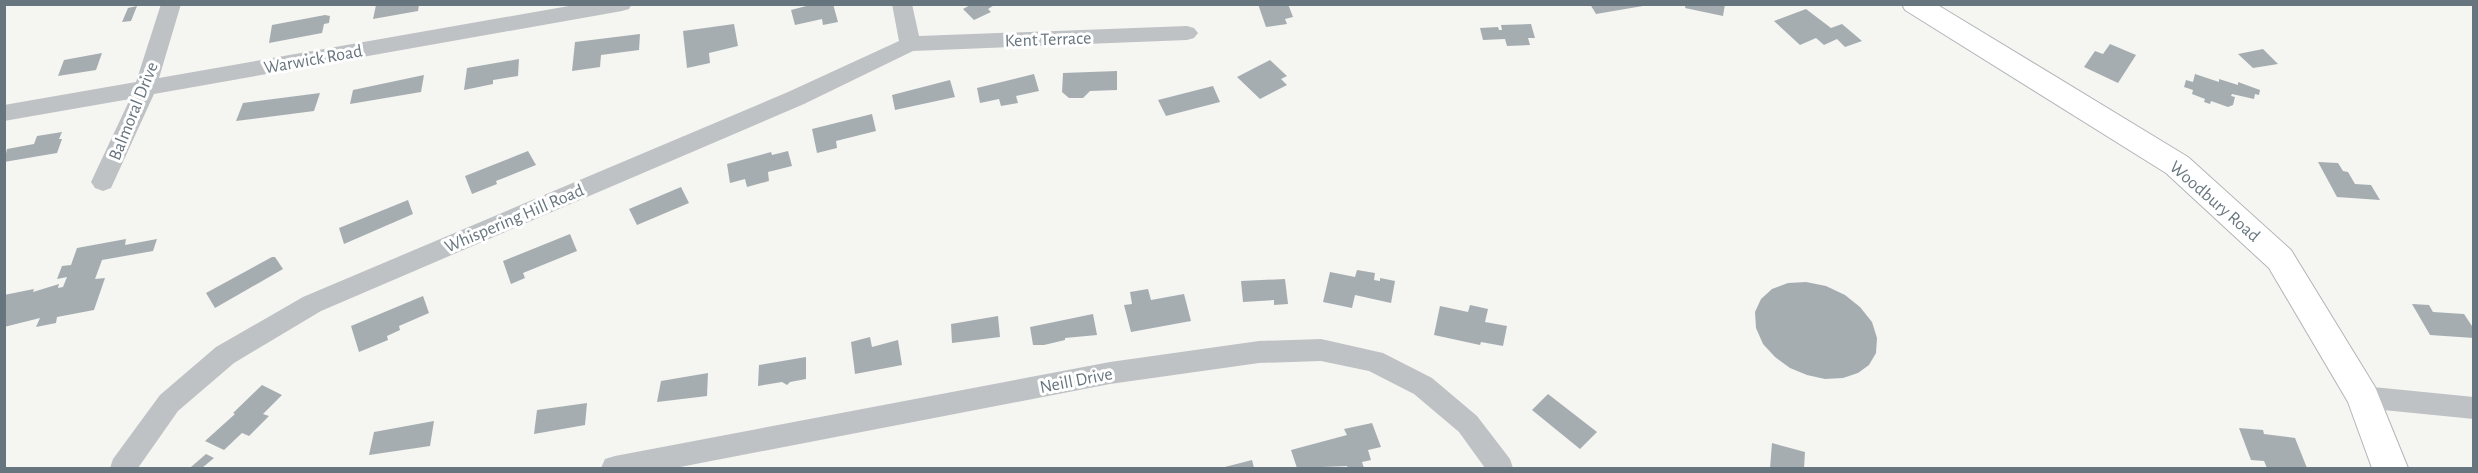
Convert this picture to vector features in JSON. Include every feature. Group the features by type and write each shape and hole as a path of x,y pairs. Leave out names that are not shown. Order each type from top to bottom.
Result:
{"main road":[{"name":"Woodbury Road","path":"1915,4 2177,165 2280,259 2363,397 2390,468"}],"street":[{"name":"Balmoral Drive","path":"104,182 145,89 171,4"},
{"name":"Warwick Road","path":"4,113 622,4"},
{"path":"902,4 910,44"},
{"name":"Kent Terrace","path":"910,44 1187,33"},
{"name":"Whispering Hill Road","path":"123,468 169,403 225,355 312,304 796,98 910,44"},
{"name":"Neill Drive","path":"615,468 1110,374 1259,352 1321,350 1374,361 1423,386 1468,424 1500,468"},
{"path":"2363,397 2474,408"}],"building":[{"path":"419,4 418,11 373,19 376,5"},
{"path":"814,4 833,4 838,22 823,25 822,19 795,25 791,10"},
{"path":"972,4 996,4 988,9 991,12 974,20 963,9"},
{"path":"1258,4 1288,4 1293,17 1285,19 1287,24 1266,27"},
{"path":"1590,4 1643,4 1643,6 1596,14"},
{"path":"1686,4 1725,4 1723,16 1685,8"},
{"path":"137,6 131,21 122,22 128,8"},
{"path":"1806,9 1831,28 1842,24 1862,41 1845,47 1837,39 1824,45 1816,38 1800,45 1774,21"},
{"path":"330,16 329,23 324,24 322,33 269,43 272,25"},
{"path":"734,24 738,46 709,53 710,63 687,68 683,31"},
{"path":"1531,24 1535,38 1528,38 1530,45 1507,46 1505,39 1483,40 1480,28 1498,27 1502,30 1501,25"},
{"path":"640,34 639,50 601,55 600,67 572,71 575,42"},
{"path":"2110,44 2136,55 2118,83 2084,67 2095,51 2103,54"},
{"path":"2263,49 2278,64 2253,68 2238,54"},
{"path":"102,53 96,70 58,76 64,60"},
{"path":"519,59 518,76 493,80 493,84 464,90 467,68"},
{"path":"1270,60 1287,76 1281,79 1287,85 1260,99 1237,77"},
{"path":"1117,71 1117,90 1090,91 1083,98 1069,98 1062,92 1063,73"},
{"path":"1034,74 1039,91 1016,96 1018,103 1001,106 999,99 980,103 977,88"},
{"path":"2195,74 2219,82 2219,79 2238,85 2238,82 2260,90 2259,95 2255,94 2254,99 2232,94 2231,96 2235,97 2233,105 2228,107 2211,101 2210,104 2204,102 2205,99 2192,94 2193,90 2184,87 2186,80 2193,82"},
{"path":"424,75 421,92 350,104 353,90"},
{"path":"950,80 955,97 895,110 892,95"},
{"path":"1213,86 1220,102 1166,116 1158,100"},
{"path":"320,93 314,111 236,121 243,103"},
{"path":"872,114 876,131 836,141 837,148 817,153 812,129"},
{"path":"62,132 57,153 4,162 7,149 34,144 37,136"},
{"path":"528,151 536,165 496,181 497,184 472,194 465,176"},
{"path":"788,151 792,166 768,172 769,181 747,187 745,179 730,183 727,164 771,152 772,155"},
{"path":"2318,162 2338,163 2343,171 2348,172 2355,184 2371,185 2380,200 2337,197"},
{"path":"681,187 689,203 637,225 629,209"},
{"path":"408,200 413,214 344,244 339,228"},
{"path":"570,234 577,251 523,273 525,278 511,284 503,261"},
{"path":"126,239 125,245 157,239 153,251 102,260 95,279 105,278 94,310 57,317 56,323 36,327 40,318 4,327 4,295 34,289 33,292 59,284 58,288 63,287 67,277 57,279 62,266 71,265 77,248"},
{"path":"275,257 283,269 215,308 206,293"},
{"path":"1357,270 1375,273 1374,280 1380,281 1380,278 1395,281 1391,303 1355,295 1352,308 1323,302 1330,272 1355,277"},
{"path":"1285,279 1288,304 1274,305 1274,300 1243,302 1241,281"},
{"path":"1806,282 1826,286 1845,295 1860,307 1872,322 1877,338 1876,353 1869,365 1858,373 1843,378 1825,379 1807,375 1790,368 1763,344 1756,328 1755,312 1761,299 1772,289 1788,283"},
{"path":"1148,289 1151,300 1184,294 1191,321 1131,332 1124,305 1132,304 1130,292"},
{"path":"423,296 429,313 399,326 400,330 387,336 388,340 359,352 351,326"},
{"path":"2412,304 2429,305 2433,312 2464,314 2474,329 2474,338 2430,335"},
{"path":"1470,305 1488,309 1485,322 1507,326 1503,346 1481,342 1480,345 1434,335 1440,306 1468,312"},
{"path":"1093,314 1097,335 1065,338 1065,340 1044,345 1033,345 1030,327"},
{"path":"998,316 1000,337 952,343 951,324"},
{"path":"870,337 872,347 898,340 902,365 855,374 851,342"},
{"path":"806,357 806,379 790,382 787,385 782,382 758,386 759,365"},
{"path":"708,373 707,396 657,402 661,381"},
{"path":"262,385 282,395 263,414 269,416 249,436 242,433 224,450 205,441 235,414 233,413"},
{"path":"1548,394 1597,432 1580,449 1532,410"},
{"path":"587,403 585,425 534,434 537,410"},
{"path":"434,421 430,446 369,455 374,432"},
{"path":"1372,423 1381,447 1368,450 1371,460 1362,462 1364,468 1348,468 1347,466 1297,468 1291,450 1347,435 1344,429"},
{"path":"2239,428 2263,430 2264,434 2295,438 2307,468 2267,468 2264,461 2251,460"},
{"path":"1772,443 1805,452 1804,468 1770,468"},
{"path":"206,454 214,458 202,468 191,467"},
{"path":"1252,460 1254,468 1221,468"}]}
